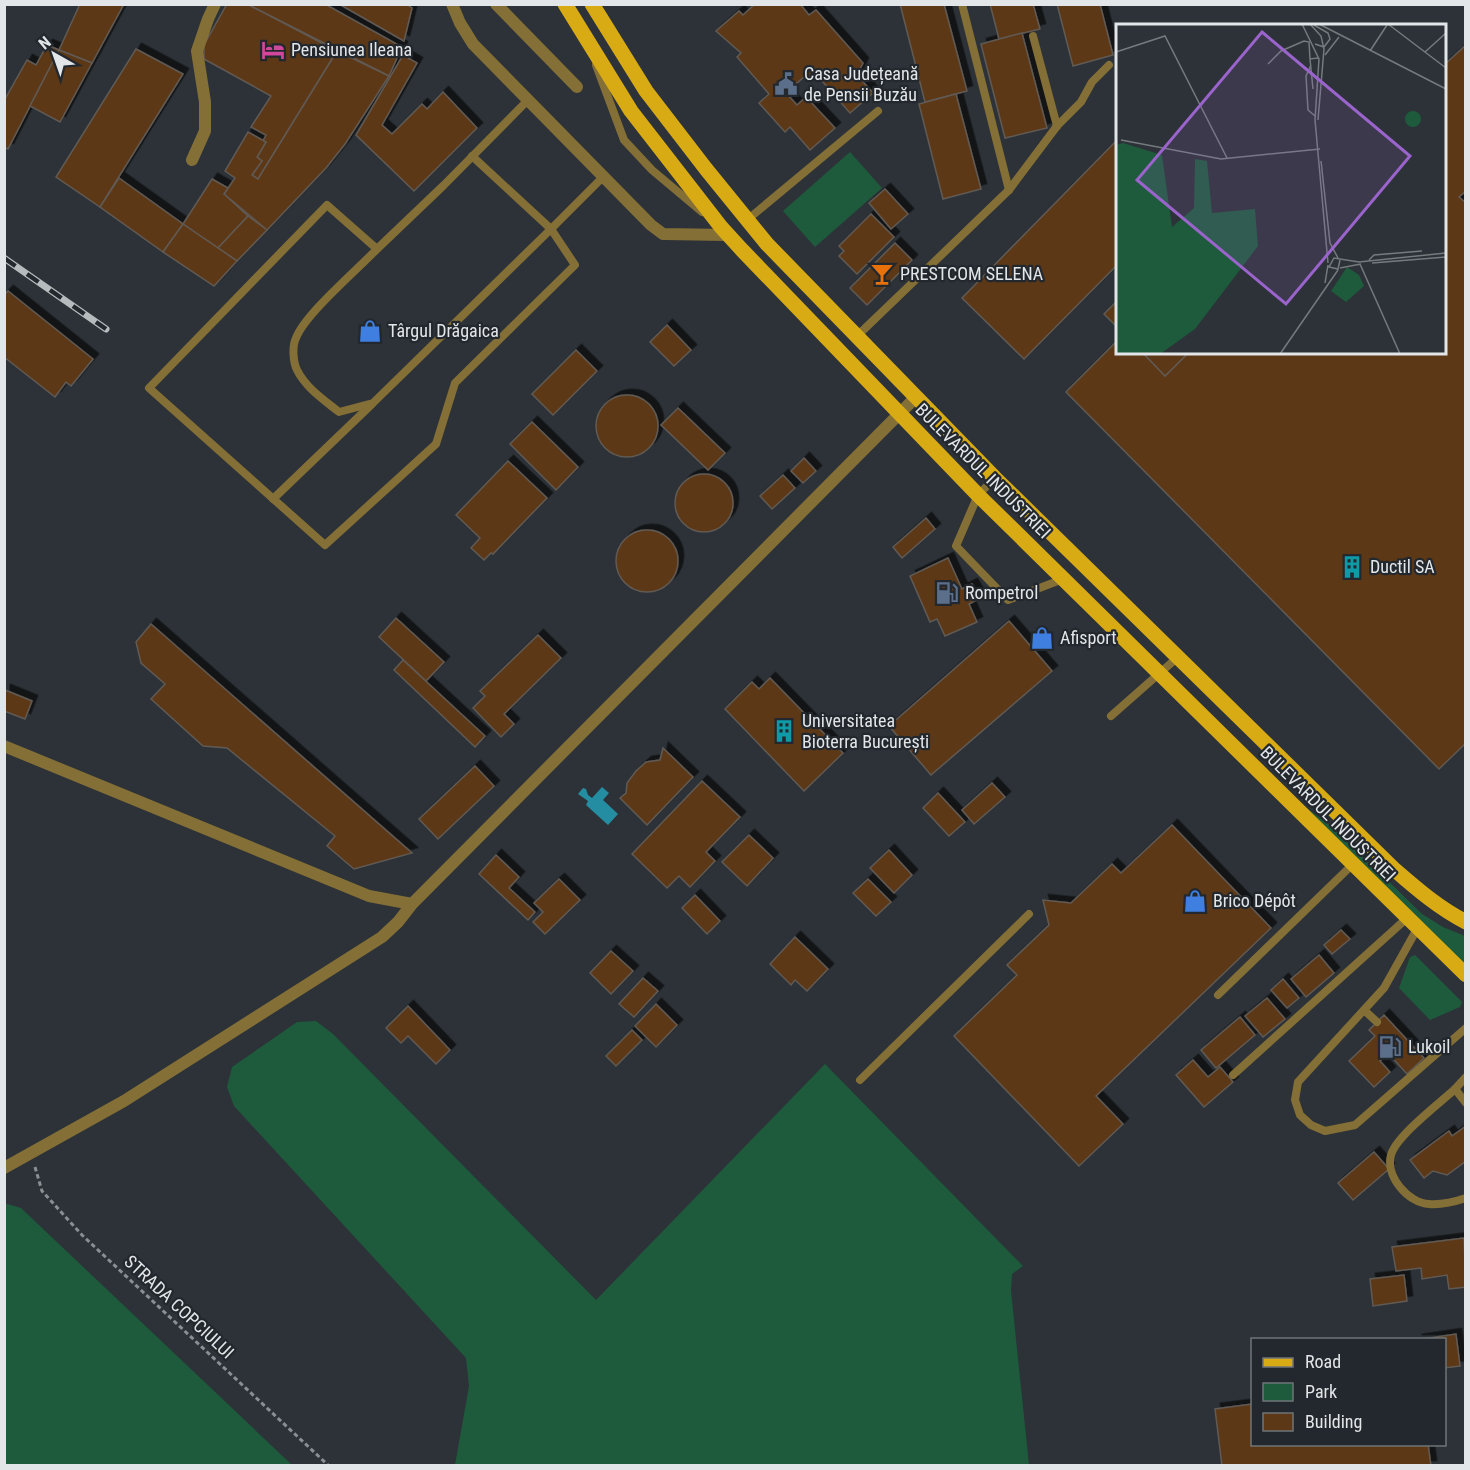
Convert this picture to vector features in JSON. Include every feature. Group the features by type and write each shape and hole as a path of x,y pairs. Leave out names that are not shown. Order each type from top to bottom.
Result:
{"main road":[{"name":"BULEVARDUL INDUSTRIEI","path":"565,4 631,111 724,231 978,495 1466,975"},
{"name":"BULEVARDUL INDUSTRIEI","path":"592,4 646,91 767,244 995,478 1395,870 1427,899 1466,922"}],"street":[{"path":"192,160 205,131 206,102 197,51 215,4"},
{"path":"452,4 473,44 651,225 663,234 724,231"},
{"path":"496,4 577,87"},
{"path":"4,1168 124,1101 382,937 412,904 915,398"},
{"path":"4,746 369,896 412,904"}],"lane":[{"path":"962,4 1009,190"},
{"path":"1033,36 1057,126"},
{"path":"587,41 624,140 652,170 724,231"},
{"path":"856,337 1009,190 1057,126 1073,111 1092,82 1109,65"},
{"path":"373,404 339,412 316,394 296,368 295,340 304,323 528,100"},
{"path":"747,220 878,111"},
{"path":"377,249 327,205 149,388 325,545 436,444 455,383 575,265 551,229 472,156"},
{"path":"273,499 373,404 603,177"},
{"path":"995,478 978,495 956,546 1008,600 1063,579"},
{"path":"1111,716 1178,657"},
{"path":"1218,994 1352,865"},
{"path":"860,1080 1029,914"},
{"path":"1412,924 1384,988 1298,1082 1295,1100 1300,1115 1311,1125 1325,1131 1340,1130 1355,1125 1422,1063 1466,1028"},
{"path":"1233,1075 1412,924"},
{"path":"1364,1010 1377,1022"},
{"path":"1466,1077 1399,1140 1390,1156 1394,1178 1408,1196 1427,1204 1454,1202 1466,1198"},
{"path":"1455,1089 1466,1103"}],"path":[{"name":"STRADA COPCIULUI","path":"31,1154 42,1191 82,1235 329,1466"}],"green space":[{"path":"850,152 882,188 815,247 783,211"},
{"path":"1300,803 1335,829 1422,914 1443,927 1465,936 1465,966"},
{"path":"1415,955 1462,1002 1460,1007 1430,1020 1399,988 1410,957"},
{"path":"316,1021 333,1034 596,1300 825,1064 1023,1266 1012,1274 1011,1291 1029,1465 455,1465 469,1386 466,1358 234,1106 227,1087 232,1067 297,1022"},
{"path":"4,1203 21,1208 292,1465 5,1465"}],"water":[{"path":"602,787 609,793 603,800 618,814 608,825 586,805 588,801 578,794 583,788 592,798"}],"building":[{"path":"80,4 124,4 92,63 59,50"},
{"path":"227,4 247,4 337,51 258,179 252,175 262,161 257,157 266,142 263,141 266,135 251,127 271,96 204,59 204,45"},
{"path":"247,4 325,4 402,47 389,76"},
{"path":"339,4 406,4 412,8 404,41"},
{"path":"755,4 800,4 809,15 816,10 863,63 857,75 873,93 850,113 815,73 807,79 804,77 786,93 797,105 806,97 835,128 810,150 790,127 785,132 759,103 769,94 737,57 741,53 716,31 739,11 743,15"},
{"path":"900,4 944,4 967,91 925,102"},
{"path":"990,4 1033,4 1040,29 999,39"},
{"path":"1057,4 1100,4 1113,55 1073,66"},
{"path":"1022,33 1047,128 1005,138 981,44"},
{"path":"47,45 59,50 8,149 4,147 4,101 27,60 36,65"},
{"name":"Ductil SA","path":"1466,45 1466,191 1459,197 1466,203 1466,743 1439,769 1066,392 1116,342 1116,354 1144,354 1165,376 1187,354 1446,354 1446,63"},
{"path":"136,49 183,74 100,207 56,177"},
{"path":"59,50 92,63 60,122 30,106"},
{"path":"337,51 389,76 345,144 326,168 267,230 224,194 235,178 225,171 248,132 266,142 257,157 262,161 252,175 258,179"},
{"path":"403,55 417,63 382,125 392,134 422,104 427,109 443,92 477,128 414,191 356,135"},
{"path":"956,94 981,189 943,199 919,104"},
{"path":"1116,141 1116,266 1024,359 962,298"},
{"path":"119,178 183,224 163,252 100,207"},
{"path":"212,179 228,188 224,194 248,216 218,248 183,224"},
{"path":"885,189 908,214 891,229 869,203"},
{"path":"871,214 894,237 857,274 839,256 844,251 839,246"},
{"path":"248,216 267,230 237,261 218,248"},
{"path":"183,224 237,261 214,286 163,252"},
{"path":"895,243 912,260 867,305 850,288"},
{"path":"8,291 93,359 71,386 66,382 55,397 4,357 4,295"},
{"path":"1116,302 1116,326 1104,314"},
{"path":"667,325 691,350 674,366 650,342"},
{"path":"576,350 597,371 553,415 532,394"},
{"path":"1144,354 1187,354 1165,376"},
{"path":"627,395 639,397 649,404 656,414 658,426 656,438 649,448 639,455 627,457 615,455 605,448 598,438 596,426 598,414 605,404 615,397"},
{"path":"678,408 725,453 708,470 661,425"},
{"path":"532,422 578,467 556,490 510,444"},
{"path":"804,458 816,471 803,483 791,471"},
{"path":"508,461 547,498 493,554 491,553 484,560 471,548 480,538 456,515"},
{"path":"698,474 710,474 725,482 733,497 733,509 725,524 710,532 698,532 683,524 675,509 675,497 683,482"},
{"path":"783,475 795,488 772,509 760,496"},
{"path":"926,518 935,529 902,558 893,547"},
{"path":"647,530 669,539 678,561 669,583 647,592 625,583 616,561 625,539"},
{"name":"Rompetrol","path":"948,558 962,589 972,584 980,598 969,604 977,622 945,636 937,619 930,622 910,576"},
{"path":"396,618 444,662 426,681 379,637"},
{"path":"1009,621 1052,671 931,775 889,726"},
{"path":"151,624 412,853 354,869 327,846 335,836 227,748 203,746 151,699 165,684 141,663 136,642"},
{"path":"538,635 561,658 504,714 514,724 501,737 473,708 485,696 480,691"},
{"path":"403,660 485,736 475,747 394,670"},
{"name":"Universitatea Bioterra București","path":"770,678 843,753 804,791 725,709 752,682 759,689"},
{"path":"5,690 32,701 25,719 4,711"},
{"path":"663,748 693,777 647,825 620,798 626,793 627,783 636,771 646,762 660,760"},
{"path":"475,766 494,786 438,839 419,819"},
{"path":"702,781 740,817 706,852 715,861 690,887 679,876 667,888 632,854"},
{"path":"992,783 1005,797 974,824 962,810"},
{"path":"938,793 965,822 949,836 923,808"},
{"path":"1172,825 1271,928 1096,1096 1123,1124 1079,1166 954,1036 1017,975 1007,965 1049,925 1043,900 1071,903 1112,864 1121,873"},
{"path":"749,835 773,858 747,886 722,862"},
{"path":"889,850 912,875 894,893 870,868"},
{"path":"496,855 519,877 509,888 535,912 528,920 479,874"},
{"path":"559,879 580,900 545,934 533,922 543,912 534,903"},
{"path":"868,879 891,902 876,916 853,893"},
{"path":"695,895 720,921 707,934 682,908"},
{"path":"1341,930 1350,939 1332,954 1324,945"},
{"path":"795,937 828,969 807,991 795,980 791,985 770,964"},
{"path":"611,951 633,971 611,994 590,973"},
{"path":"1319,955 1334,973 1306,997 1291,979"},
{"path":"643,978 658,991 634,1017 619,1004"},
{"path":"1283,979 1299,998 1287,1008 1271,990"},
{"path":"1267,998 1285,1019 1263,1037 1245,1016"},
{"path":"656,1004 677,1025 656,1047 635,1026"},
{"path":"408,1006 450,1050 436,1064 408,1036 401,1043 386,1028"},
{"path":"1384,1015 1424,1058 1407,1074 1388,1053 1380,1061 1390,1072 1374,1087 1349,1061 1375,1036 1369,1030"},
{"path":"1240,1017 1255,1035 1216,1068 1201,1050"},
{"path":"632,1030 642,1040 616,1066 606,1056"},
{"path":"1193,1060 1208,1077 1220,1067 1233,1082 1204,1107 1176,1075"},
{"path":"1466,1126 1466,1161 1447,1175 1433,1171 1424,1178 1410,1160 1449,1131 1452,1136"},
{"path":"1374,1152 1389,1169 1353,1200 1338,1183"},
{"path":"1464,1238 1466,1287 1449,1289 1447,1275 1422,1279 1421,1268 1396,1271 1392,1247"},
{"path":"1404,1275 1407,1301 1373,1306 1370,1279"},
{"path":"1456,1334 1460,1366 1446,1368 1446,1338 1429,1338"},
{"path":"1251,1404 1251,1446 1428,1446 1431,1466 1222,1466 1215,1409"}],"railway":[{"path":"4,258 106,329"}],"place":[{"name":"Pensiunea Ileana","path":"273,50"},
{"name":"Casa Județeană de Pensii Buzău","path":"786,84"},
{"name":"PRESTCOM SELENA","path":"882,274"},
{"name":"Târgul Drăgaica","path":"370,331"},
{"name":"Ductil SA","path":"1352,567"},
{"name":"Rompetrol","path":"947,593"},
{"name":"Afisport","path":"1042,638"},
{"name":"Universitatea Bioterra București","path":"784,731"},
{"name":"Brico Dépôt","path":"1195,901"},
{"name":"Lukoil","path":"1390,1047"}]}
